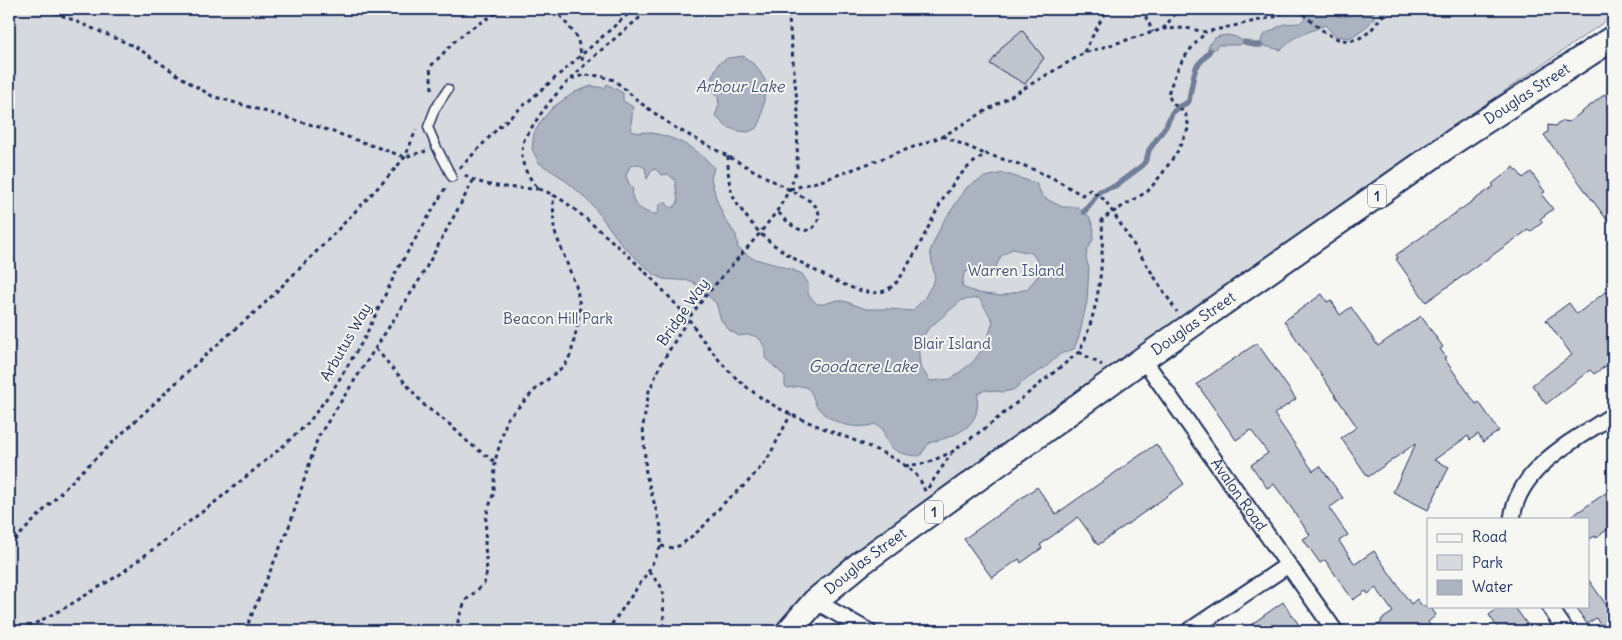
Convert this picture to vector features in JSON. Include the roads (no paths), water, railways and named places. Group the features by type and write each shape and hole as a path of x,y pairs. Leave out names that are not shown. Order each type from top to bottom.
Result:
{"main road":[{"name":"Douglas Street","path":"789,631 815,601 862,563 931,502 1188,329 1456,140 1613,38"}],"street":[{"name":"Avalon Road","path":"1143,359 1335,631"},
{"path":"1512,518 1521,490 1532,474 1556,452 1613,416"},
{"path":"1189,631 1288,565"},
{"path":"815,601 868,631"},
{"path":"1550,608 1566,631"}],"lane":[{"path":"448,89 435,109 428,127 452,177"}],"water":[{"path":"1305,9 1326,9 1339,16 1350,16 1356,9 1373,9 1374,19 1350,38 1335,36 1325,25 1294,38 1281,50 1260,45 1263,35 1284,24 1300,23 1305,18"},
{"path":"1228,35 1245,42 1239,45 1218,45 1211,51 1208,48 1211,41 1215,38"},
{"name":"Arbour Lake","path":"744,56 757,67 765,80 761,120 758,127 749,132 727,127 715,116 719,105 718,97 711,86 712,76 719,63 728,58"},
{"name":"Goodacre Lake","path":"607,84 623,93 623,101 633,107 632,131 669,137 686,145 708,161 714,168 711,179 717,201 725,219 736,235 738,248 752,258 802,274 808,283 808,294 817,304 837,300 866,309 912,311 924,299 935,279 930,251 942,224 967,187 985,177 1003,173 1036,183 1043,197 1062,207 1078,207 1089,216 1094,229 1093,240 1087,250 1086,258 1089,269 1087,301 1080,333 1074,349 1060,354 1046,367 1013,390 1003,392 985,390 978,394 976,414 968,426 956,434 929,443 920,456 901,453 891,447 883,429 875,424 859,427 851,426 827,417 816,405 811,392 807,388 800,386 788,388 785,386 785,376 765,358 764,346 759,339 751,335 739,336 729,330 721,320 716,303 692,281 663,279 652,273 622,245 594,207 579,192 561,177 539,163 532,149 534,133 553,107 575,92 591,86 605,88","holes":["638,164 645,168 647,179 652,170 656,169 661,175 668,174 675,180 678,202 673,208 668,206 666,202 663,202 659,206 658,214 653,214 635,204 632,194 633,189 626,176 630,166","1012,249 1032,253 1043,270 1027,289 1001,296 978,293 962,287 964,273 974,267 994,271 1001,256","979,298 993,321 986,344 973,362 951,379 930,381 920,366 918,344 928,329 962,300"]}],"waterway":[{"path":"1245,42 1260,45"},
{"path":"1084,212 1100,191 1115,186 1143,165 1149,150 1166,126 1172,113 1189,101 1196,68 1210,50"}],"park label":[{"name":"Warren Island","path":"1016,271"},
{"name":"Beacon Hill Park","path":"558,319"},
{"name":"Blair Island","path":"952,344"}]}
